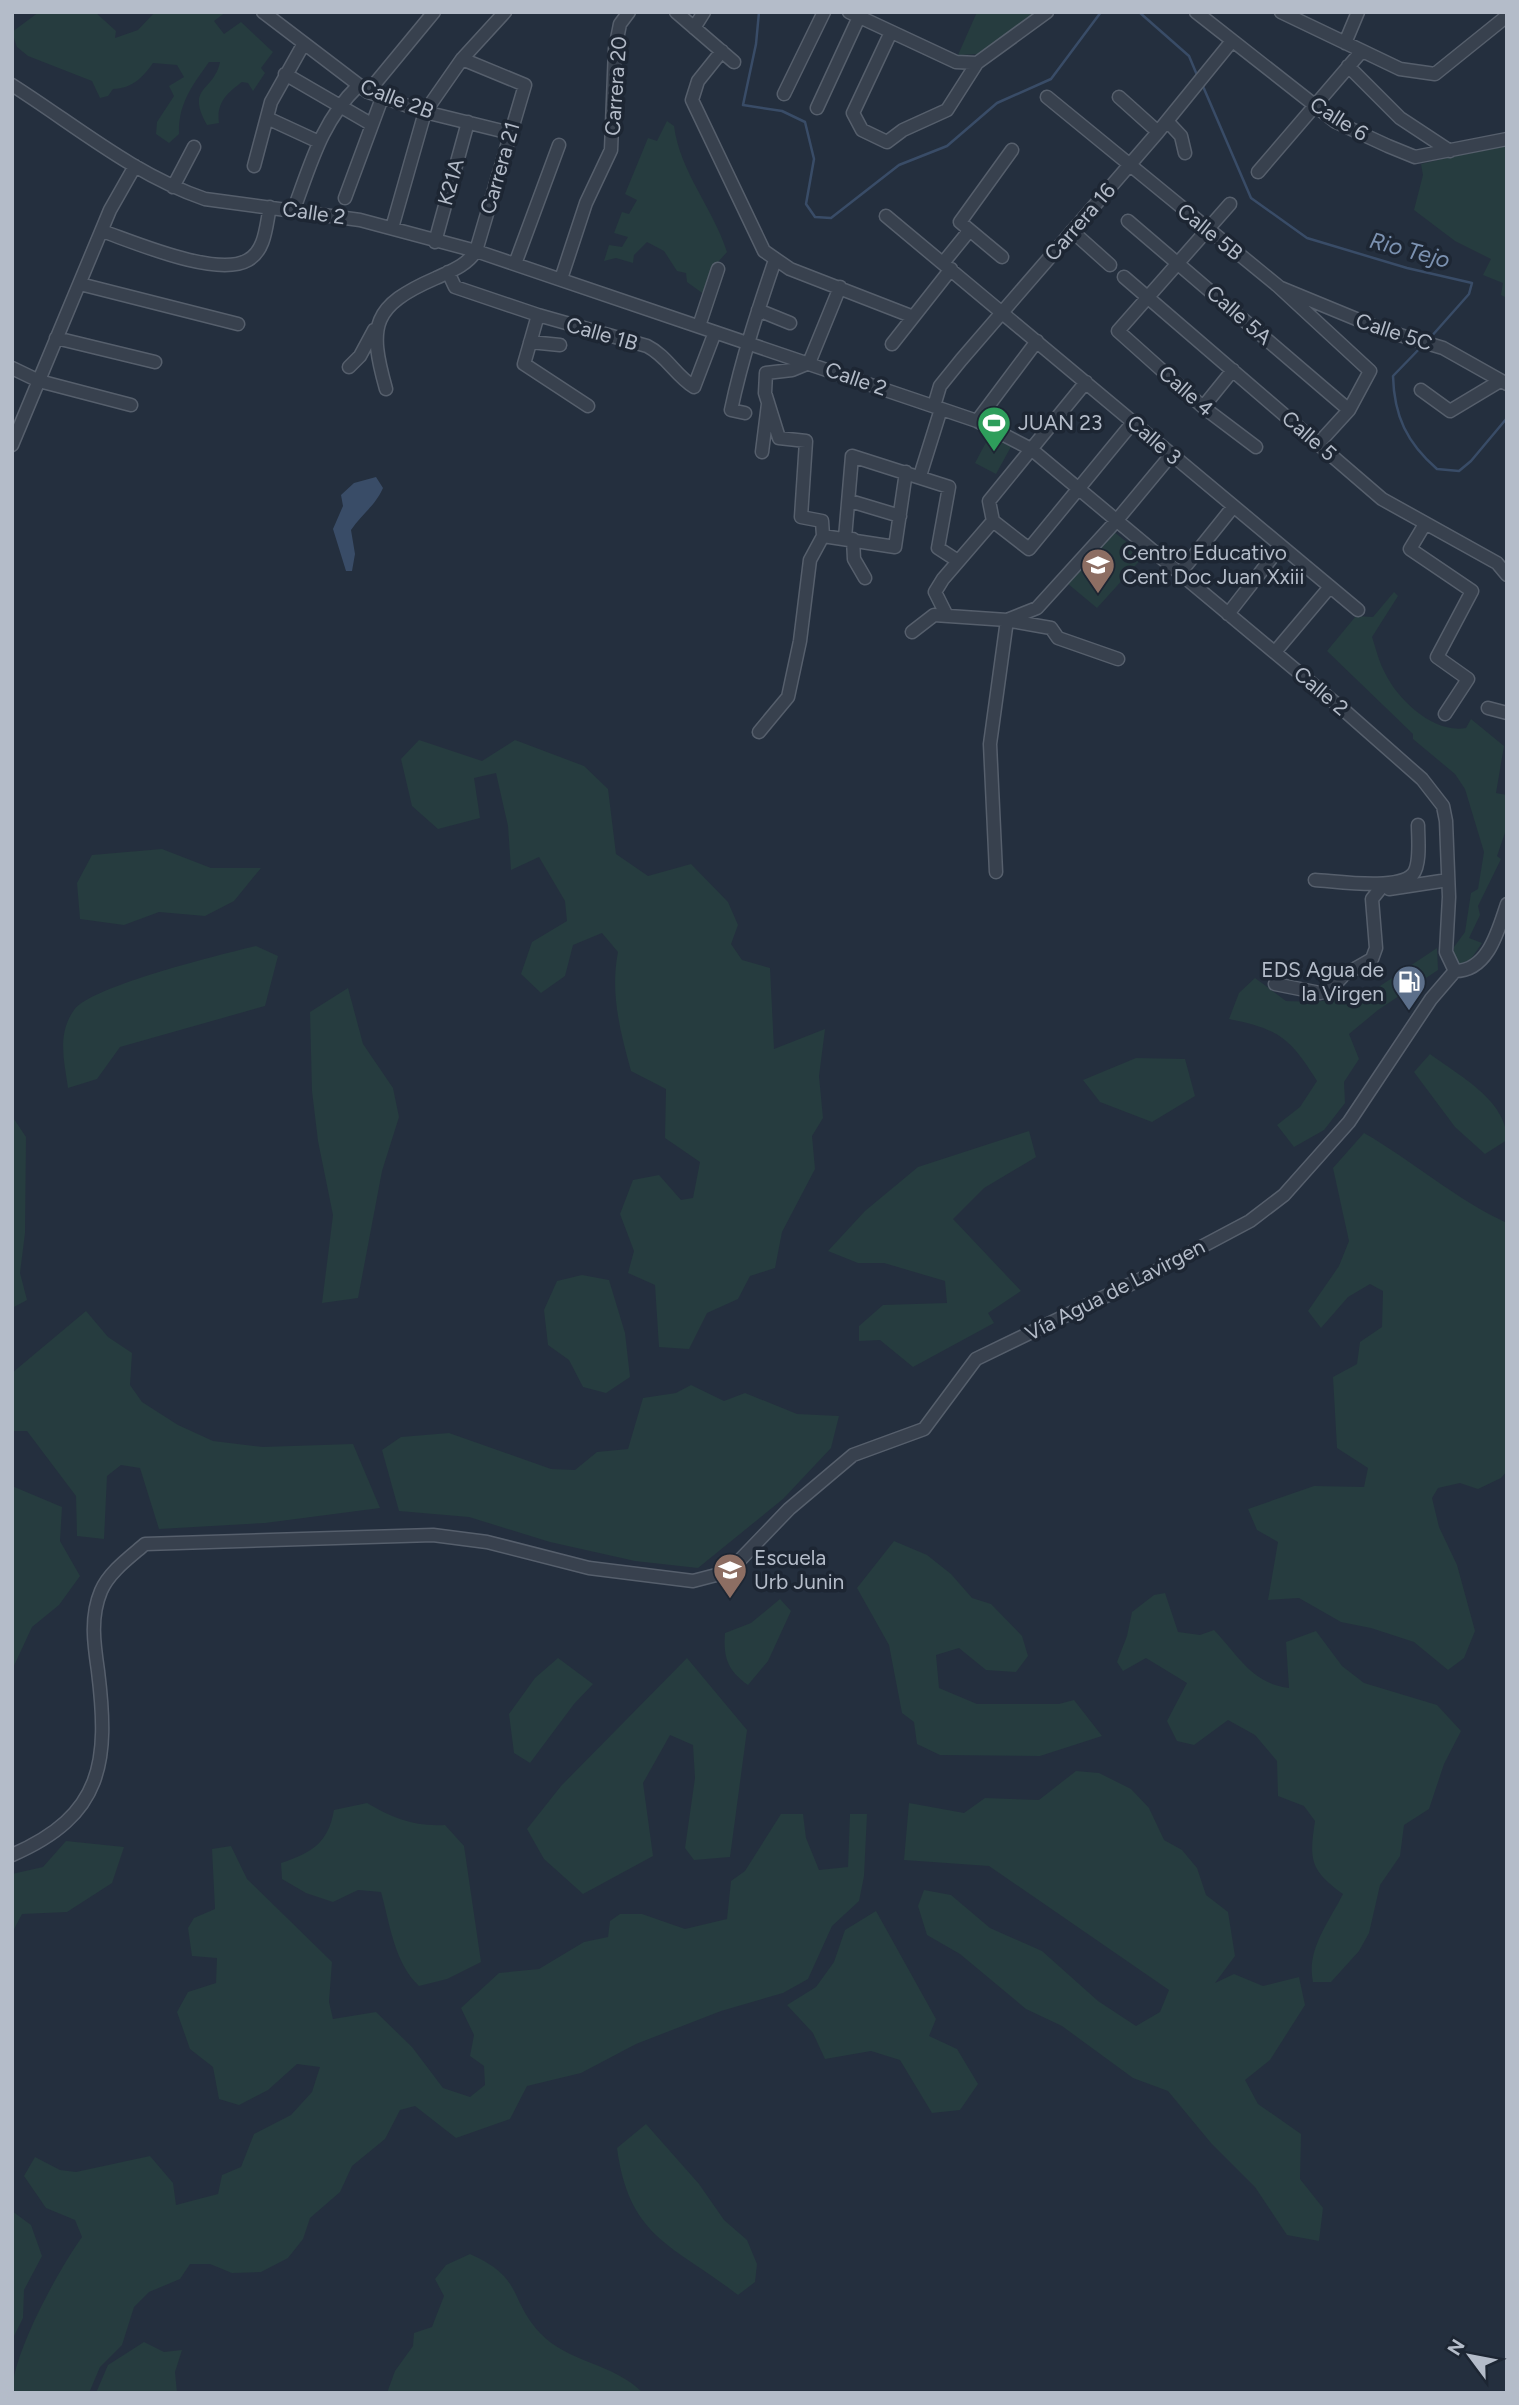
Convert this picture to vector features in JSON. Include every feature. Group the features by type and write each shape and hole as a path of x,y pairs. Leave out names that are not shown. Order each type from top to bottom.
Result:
{"street":[{"name":"Calle 2B","path":"263,12 363,89 425,112 510,133"},
{"path":"293,209 319,142 337,106 363,89 434,12"},
{"path":"392,228 425,112 462,59 505,12"},
{"name":"Carrera 20","path":"561,279 586,203 611,149 615,49 620,24 629,12"},
{"path":"676,12 734,62"},
{"path":"694,28 704,12"},
{"path":"784,94 824,12"},
{"path":"891,33 853,113 862,130 887,142 903,130 947,110 977,63 1047,12"},
{"name":"Calle 6","path":"1196,12 1314,105 1356,132 1415,157 1507,139"},
{"path":"1281,12 1399,69 1435,74 1507,16"},
{"path":"1345,43 1358,12"},
{"path":"817,108 854,15 956,62 977,63"},
{"name":"Carrera 16","path":"920,476 938,407 940,386 1158,132 1232,41"},
{"path":"254,166 267,118 285,74 303,45"},
{"path":"722,51 698,81 692,100 764,251 775,260 911,316"},
{"path":"1258,172 1361,52"},
{"name":"Carrera 21","path":"462,59 525,85 476,251"},
{"path":"1348,66 1400,118 1450,151"},
{"name":"Calle 2B","path":"285,74 371,124"},
{"name":"Calle 2","path":"12,85 135,166 173,187 205,199 293,209 392,228 435,242 476,251 938,407 977,421 1031,449 1385,744 1422,779 1443,806 1448,880 1446,952 1455,971"},
{"path":"345,198 382,97"},
{"name":"Calle 5B","path":"1047,97 1278,286 1370,371 1349,410"},
{"path":"1119,97 1158,132"},
{"path":"267,118 319,142"},
{"path":"1167,121 1181,136 1185,153"},
{"name":"K21A","path":"435,242 468,122"},
{"path":"515,264 559,145"},
{"path":"173,187 194,147"},
{"path":"1002,257 960,224 1012,150"},
{"path":"12,445 119,192 135,166"},
{"path":"1149,299 1230,204"},
{"path":"102,231 189,260 218,264 240,262 249,260 262,245 270,207"},
{"name":"Calle 3","path":"886,216 1358,610"},
{"name":"Calle 5A","path":"1128,221 1349,410"},
{"path":"1072,231 1110,265"},
{"path":"892,344 969,232"},
{"path":"349,366 393,304 424,283 469,261 476,251"},
{"path":"745,413 732,410 746,343 775,260"},
{"path":"699,326 718,269"},
{"path":"448,272 455,287 538,316 524,364 588,406"},
{"name":"Calle 5","path":"1124,277 1382,499 1497,563 1507,575"},
{"path":"80,284 238,324"},
{"name":"Calle 5C","path":"1278,286 1353,319 1438,346 1503,382"},
{"path":"759,732 788,697 800,642 810,560 823,536 822,521 802,517 806,441 779,438 765,393 766,373 792,370 809,363 840,287"},
{"name":"Calle 4","path":"1149,299 1118,331 1203,407 1256,447"},
{"path":"758,310 790,323"},
{"name":"Calle 1B","path":"538,316 647,346 660,352 683,380 694,387 716,332"},
{"path":"374,330 376,354 386,388"},
{"path":"56,338 155,362"},
{"path":"977,421 1037,341"},
{"path":"530,342 559,345"},
{"path":"12,368 39,381 131,405"},
{"path":"1203,407 1233,370"},
{"path":"1086,382 989,501 993,521 1029,549 1134,421"},
{"path":"1420,390 1450,411 1503,382"},
{"path":"762,452 768,401"},
{"path":"1318,444 1349,410"},
{"path":"1007,620 1037,608 1117,520 1171,455"},
{"path":"864,578 854,559 849,538 852,456 949,486 938,548 958,561"},
{"path":"823,536 895,547 906,472"},
{"path":"850,501 901,516"},
{"path":"1180,573 1233,507"},
{"path":"946,614 935,592 993,521"},
{"path":"1425,524 1410,549 1472,591 1437,657 1468,679 1445,714"},
{"path":"1228,614 1281,546"},
{"path":"1497,563 1507,552"},
{"path":"1275,652 1329,588"},
{"path":"912,632 934,615 1007,620 1051,628 1058,638 1118,659"},
{"path":"996,872 990,744 1007,620"},
{"path":"1488,708 1507,713"},
{"path":"1375,886 1399,881 1412,874 1418,825"},
{"path":"1315,880 1375,886 1448,880"},
{"path":"1275,984 1320,993 1331,989 1345,975 1372,959 1376,948 1373,899 1375,886"},
{"path":"1455,971 1474,967 1488,952 1507,904"},
{"name":"Vía Agua de Lavirgen","path":"12,1855 58,1832 81,1805 100,1771 105,1731 94,1613 102,1588 122,1564 145,1545 433,1535 487,1542 589,1568 693,1581 720,1574 740,1560 789,1509 853,1455 924,1429 976,1359 1139,1280 1250,1221 1284,1195 1318,1161 1455,971"}],"green space":[{"path":"39,12 95,12 116,31 115,38 138,30 155,12 226,12 214,21 224,34 241,22 273,52 261,68 265,73 253,91 248,83 242,82 221,104 219,123 207,125 201,112 200,96 217,72 220,62 209,62 184,104 179,134 169,143 156,134 157,122 174,96 169,86 184,77 177,65 153,63 136,81 126,87 113,89 108,96 100,98 92,81 28,56 17,47 12,32"},
{"path":"977,12 1036,12 979,54 958,55"},
{"path":"667,121 674,126 683,159 727,252 710,271 705,295 687,282 686,273 677,271 664,251 647,242 634,255 633,263 616,258 604,261 609,245 622,247 628,237 614,233 622,212 629,214 637,200 625,194 648,138 657,141"},
{"path":"1507,144 1507,298 1501,295 1503,283 1483,275 1491,259 1455,241 1414,210 1423,175 1421,164"},
{"name":"JUAN 23","path":"991,433 1013,443 996,474 975,463"},
{"path":"1113,531 1144,556 1097,608 1067,583"},
{"path":"1394,592 1398,596 1372,637 1391,683 1408,704 1430,720 1442,726 1466,728 1471,719 1504,746 1496,793 1507,795 1507,827 1497,856 1501,859 1478,906 1480,915 1469,938 1482,943 1471,959 1461,964 1454,960 1454,947 1465,932 1471,893 1478,889 1484,852 1465,789 1455,774 1413,739 1413,734 1327,651 1356,616 1373,617"},
{"path":"419,740 482,761 515,740 584,766 608,789 616,854 648,876 691,864 728,902 738,925 731,944 742,960 770,968 774,1049 825,1029 819,1076 823,1118 812,1136 815,1169 782,1232 775,1268 750,1276 738,1299 707,1313 689,1349 659,1347 655,1285 628,1273 634,1251 620,1214 633,1180 659,1175 681,1200 693,1198 700,1162 665,1138 666,1089 631,1071 616,997 618,952 602,933 573,945 565,976 541,993 521,974 532,942 567,921 565,901 539,857 511,870 508,826 496,773 474,778 480,818 438,829 412,806 401,759"},
{"path":"162,849 211,868 261,868 234,901 205,916 159,912 124,925 80,919 77,883 92,855"},
{"path":"256,946 278,956 265,1006 120,1047 97,1079 68,1088 63,1048 65,1028 74,1010 85,1001 130,981"},
{"path":"1437,948 1438,970 1378,1010 1349,1034 1359,1059 1344,1082 1345,1103 1324,1130 1294,1147 1277,1125 1300,1107 1317,1081 1299,1055 1282,1038 1260,1027 1229,1019 1239,993 1255,978 1286,1001 1315,1002 1368,994"},
{"path":"348,988 363,1044 393,1088 399,1117 382,1171 358,1298 322,1303 333,1215 318,1141 312,1091 310,1012"},
{"path":"1430,1054 1467,1080 1490,1101 1505,1126 1507,1140 1485,1154 1455,1127 1414,1072"},
{"path":"1136,1058 1185,1059 1195,1096 1152,1122 1100,1102 1083,1080"},
{"path":"12,1116 26,1137 25,1233 20,1273 27,1300 12,1308"},
{"path":"1029,1131 1036,1157 984,1188 953,1219 1021,1291 988,1313 994,1323 913,1367 880,1340 859,1341 859,1326 883,1305 947,1303 945,1281 884,1263 858,1263 828,1251 865,1211 918,1167"},
{"path":"1364,1133 1470,1203 1507,1223 1507,1471 1501,1478 1478,1489 1460,1483 1438,1488 1432,1498 1439,1527 1457,1565 1475,1631 1464,1658 1448,1670 1414,1642 1371,1628 1341,1622 1299,1598 1268,1600 1278,1542 1257,1530 1248,1509 1314,1486 1364,1487 1368,1468 1337,1448 1333,1377 1357,1364 1360,1342 1382,1327 1383,1291 1370,1284 1348,1297 1321,1328 1308,1311 1339,1266 1349,1241 1333,1168"},
{"path":"582,1275 609,1280 625,1333 630,1377 606,1393 583,1387 569,1360 548,1345 544,1310 557,1281"},
{"path":"86,1311 108,1337 132,1353 130,1385 142,1402 178,1425 213,1441 263,1447 353,1444 380,1508 265,1523 159,1529 140,1468 121,1465 107,1476 104,1539 77,1536 76,1496 27,1431 12,1431 12,1373"},
{"path":"691,1385 724,1401 745,1393 797,1414 839,1416 831,1448 783,1499 698,1568 635,1561 550,1542 469,1517 399,1511 382,1450 401,1437 449,1433 551,1469 575,1470 597,1452 628,1449 643,1398 676,1393"},
{"path":"12,1486 62,1507 60,1541 80,1576 59,1605 32,1627 12,1670"},
{"path":"894,1541 927,1555 951,1574 972,1598 991,1604 1022,1636 1028,1656 1016,1672 986,1670 959,1648 936,1655 939,1688 977,1704 1059,1704 1074,1700 1102,1736 1040,1756 940,1755 917,1744 914,1722 902,1713 889,1645 857,1588"},
{"path":"1165,1593 1178,1632 1200,1635 1214,1630 1247,1667 1265,1680 1289,1688 1286,1642 1316,1631 1342,1666 1364,1683 1437,1705 1461,1731 1444,1764 1429,1809 1404,1825 1400,1856 1380,1885 1369,1933 1359,1951 1331,1982 1313,1982 1313,1959 1320,1936 1343,1894 1324,1878 1314,1863 1312,1845 1315,1821 1304,1806 1278,1796 1277,1761 1255,1735 1228,1720 1194,1745 1177,1741 1167,1721 1187,1683 1146,1658 1123,1671 1117,1662 1127,1636 1132,1612 1154,1595"},
{"path":"780,1599 791,1611 768,1661 748,1685 728,1663 725,1633 751,1623"},
{"path":"558,1658 593,1684 574,1704 530,1763 514,1753 509,1714 535,1678"},
{"path":"687,1658 747,1730 730,1857 694,1860 685,1848 695,1778 693,1745 670,1735 643,1783 653,1856 583,1894 544,1859 527,1829 561,1786"},
{"path":"1076,1771 1099,1773 1131,1789 1149,1808 1164,1840 1182,1850 1197,1868 1206,1895 1228,1912 1235,1956 1215,1983 1234,1974 1263,1986 1299,1977 1305,2005 1270,2060 1245,2080 1258,2104 1301,2134 1300,2179 1323,2208 1319,2241 1287,2235 1255,2187 1211,2143 1168,2091 1133,2078 1062,2026 1026,2009 960,1954 927,1935 918,1906 924,1890 951,1895 990,1928 1042,1951 1098,2001 1136,2026 1160,2012 1169,1990 989,1866 904,1860 909,1803 964,1813 985,1798 1039,1800"},
{"path":"367,1803 404,1820 424,1825 445,1825 464,1846 481,1962 447,1979 419,1986 398,1954 381,1892 358,1890 333,1902 306,1893 282,1879 281,1863 309,1851 323,1839 334,1810"},
{"path":"781,1814 803,1814 806,1838 819,1870 848,1867 850,1814 867,1814 864,1876 859,1901 832,1926 808,1979 783,1993 721,2011 636,2044 581,2073 527,2086 510,2119 456,2138 415,2106 400,2110 385,2139 352,2166 340,2192 310,2218 303,2239 288,2258 261,2272 232,2273 210,2264 190,2264 180,2279 149,2292 134,2307 122,2345 100,2367 89,2393 12,2393 20,2357 38,2312 82,2237 75,2220 46,2208 24,2176 35,2157 60,2170 76,2172 150,2156 173,2183 176,2205 218,2194 222,2175 241,2167 254,2134 291,2115 312,2092 320,2067 297,2064 268,2090 239,2105 219,2099 213,2067 190,2049 177,2012 188,1992 216,1983 217,1958 192,1956 188,1928 194,1918 215,1909 212,1849 231,1846 247,1879 332,1962 329,2002 333,2019 376,2012 412,2047 443,2088 470,2097 485,2085 484,2066 470,2056 474,2035 461,2008 499,1973 539,1969 584,1942 608,1937 610,1921 620,1914 642,1914 685,1929 727,1919 731,1881 745,1871"},
{"path":"66,1841 124,1847 112,1883 67,1912 22,1914 12,1933 12,1874 43,1867"},
{"path":"876,1911 936,2019 929,2036 957,2049 978,2084 960,2110 932,2113 900,2060 871,2051 825,2059 813,2033 787,2005 816,1987 834,1962 845,1930"},
{"path":"646,2124 699,2184 724,2220 747,2240 757,2264 755,2282 738,2295 658,2237 632,2202 623,2178 617,2148"},
{"path":"12,2211 31,2225 42,2256 24,2290 23,2318 12,2340"},
{"path":"470,2254 487,2263 507,2280 530,2321 551,2343 619,2375 643,2393 387,2393 395,2371 413,2346 414,2333 432,2327 444,2296 435,2279 446,2265"},
{"path":"144,2342 164,2352 182,2350 175,2372 177,2393 96,2393 108,2365"}],"water":[{"path":"376,477 383,488 351,530 355,554 352,571 346,571 333,529 343,506 341,495 354,483"}],"waterway":[{"name":"Rio Tejo","path":"759,12 756,44 743,105 782,111 805,122 814,159 806,204 815,217 831,218 899,165 947,146 997,103 1051,79 1101,12"},
{"name":"Rio Tejo","path":"1139,12 1189,56 1197,75"},
{"name":"Rio Tejo","path":"1202,84 1251,198 1307,238 1407,268 1472,283 1469,294 1430,338"},
{"name":"Rio Tejo","path":"1423,345 1393,376 1394,390 1404,428 1418,449 1437,469 1459,471 1471,461 1507,418"}],"place":[{"name":"JUAN 23","path":"994,453"},
{"name":"Centro Educativo Cent Doc Juan Xxiii","path":"1098,595"},
{"name":"EDS Agua de la Virgen","path":"1409,1012"},
{"name":"Escuela Urb Junin","path":"730,1600"}]}
